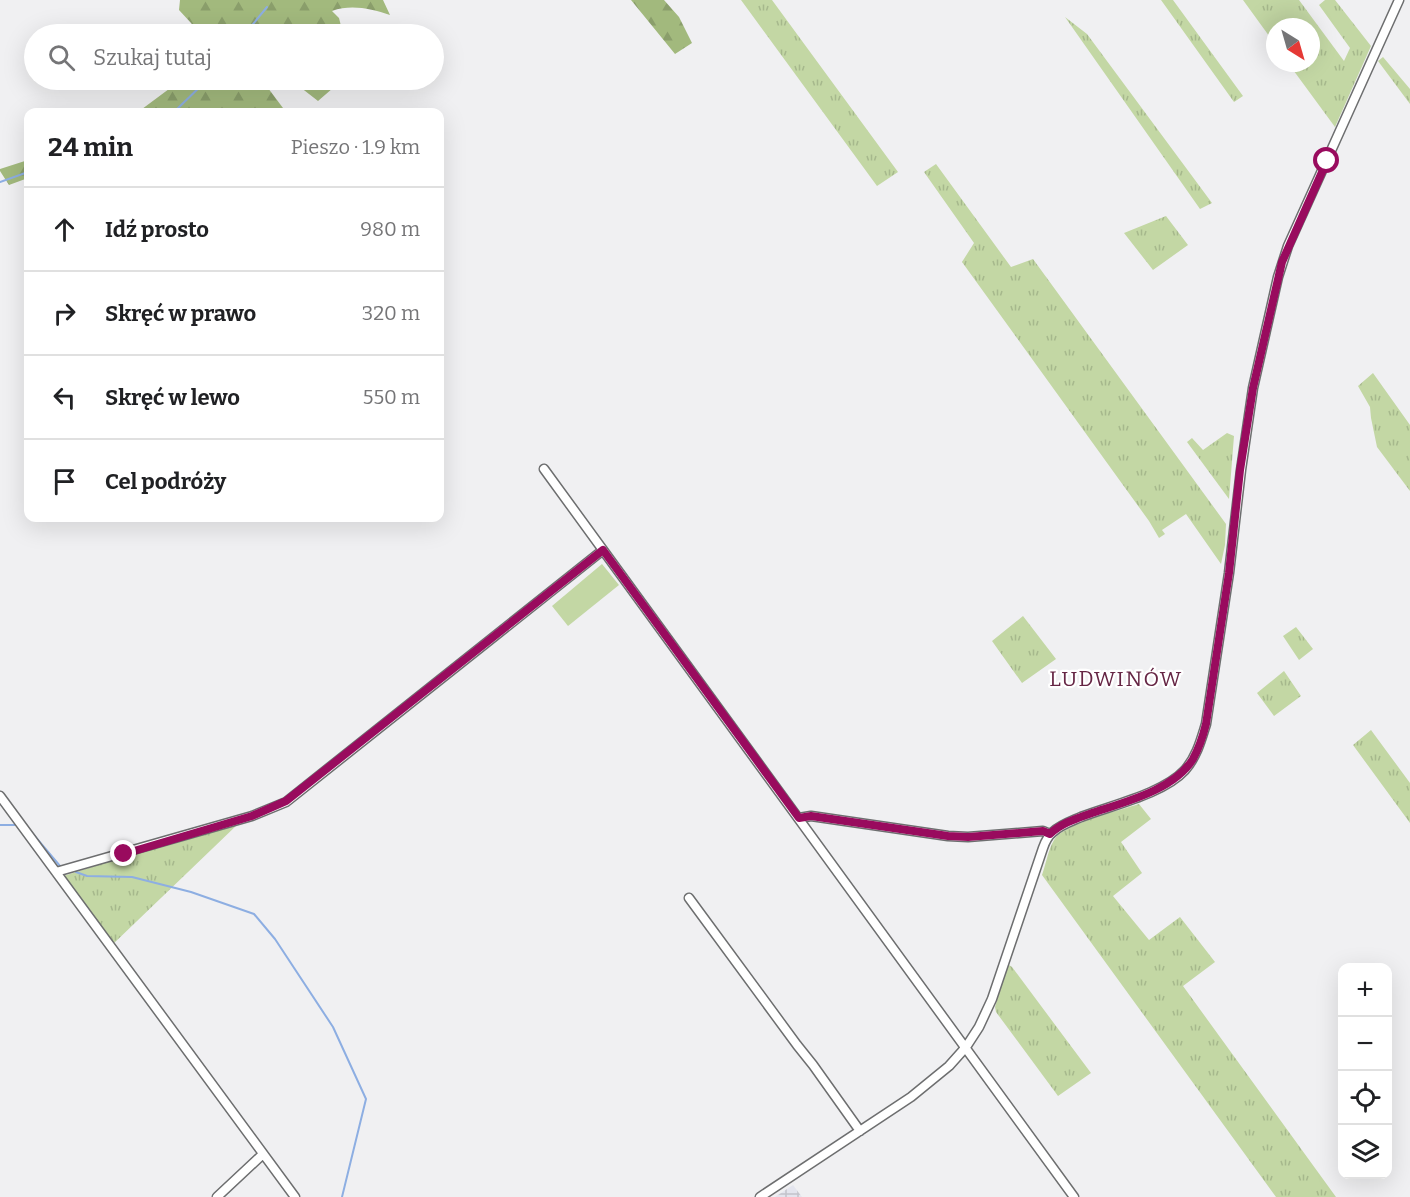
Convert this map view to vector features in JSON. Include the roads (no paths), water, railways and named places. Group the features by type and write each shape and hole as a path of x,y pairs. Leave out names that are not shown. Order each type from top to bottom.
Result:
{"street":[{"path":"760,1197 934,1080 966,1047 993,999 1043,848 1050,834 1070,822 1169,782 1183,772 1194,757 1206,724 1229,573 1248,418 1279,273 1288,246 1399,0"},
{"path":"544,469 1074,1197"},
{"path":"56,872 252,816 286,801 603,550"},
{"path":"0,796 295,1197"},
{"path":"799,818 811,816 948,836 968,837 1043,831 1050,834"},
{"path":"689,898 860,1131"},
{"path":"217,1197 263,1154"}],"waterway":[{"path":"253,24 267,7"},
{"path":"178,108 197,90"},
{"path":"0,182 24,173"},
{"path":"0,825 15,825"},
{"path":"27,827 60,866"},
{"path":"76,872 87,876 132,877 191,892 254,914 275,939 333,1027 366,1099 342,1197"}],"district":[{"name":"LUDWINÓW","path":"1116,679"}]}
